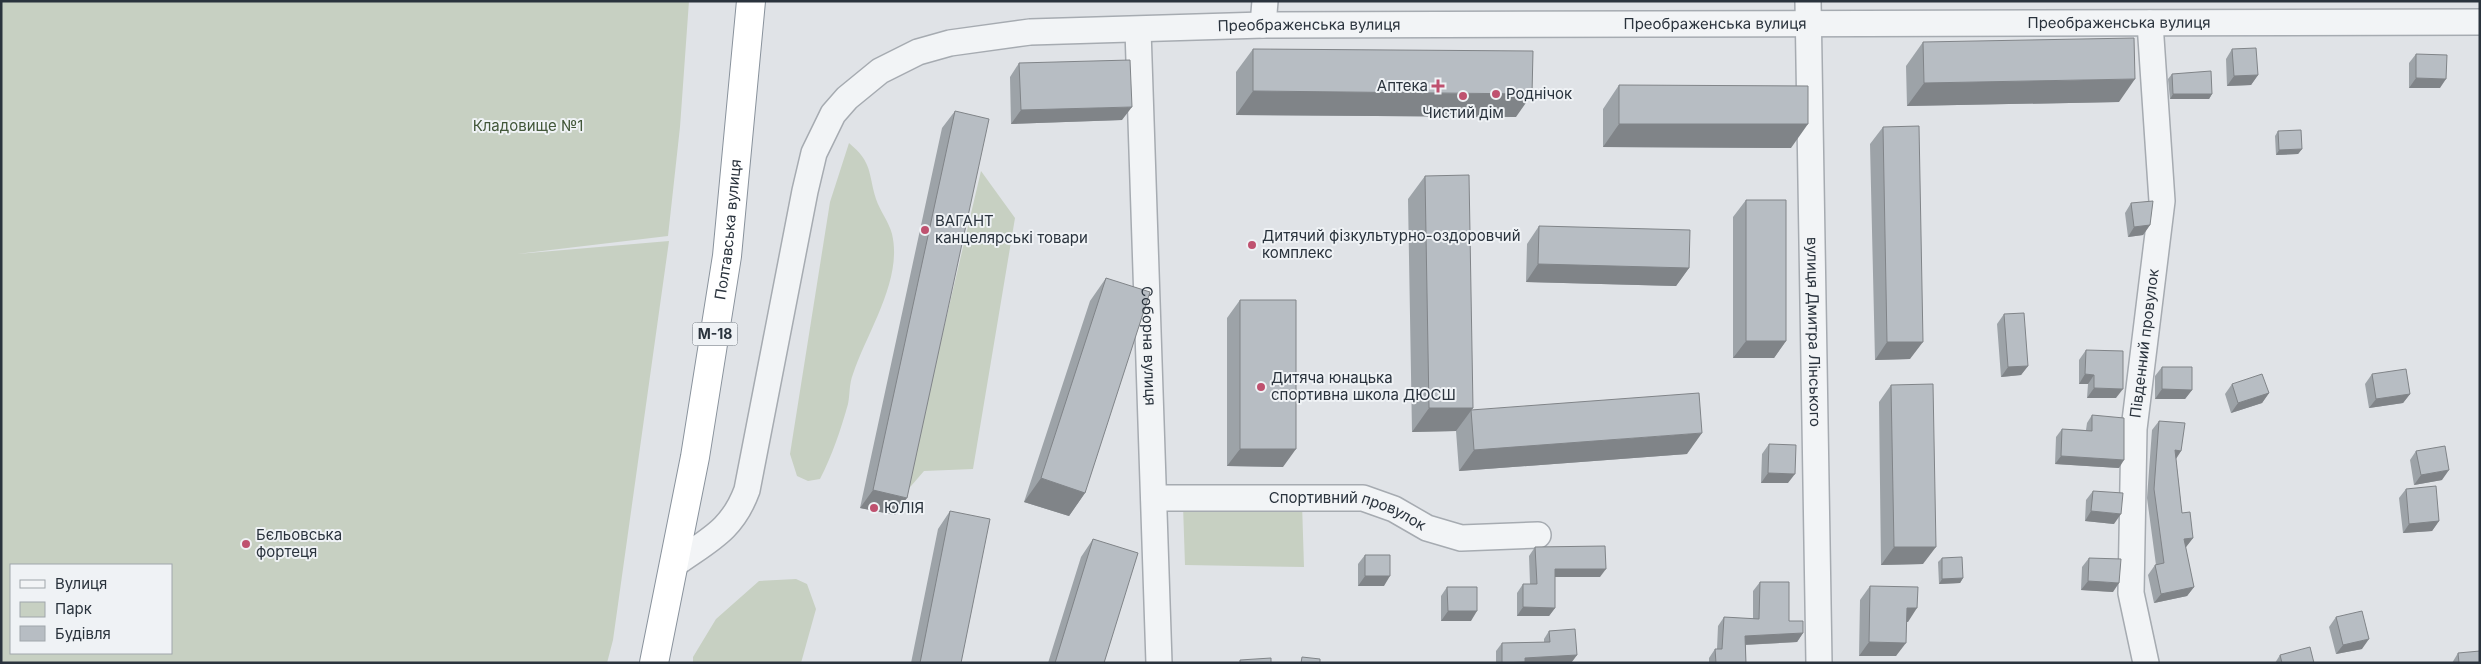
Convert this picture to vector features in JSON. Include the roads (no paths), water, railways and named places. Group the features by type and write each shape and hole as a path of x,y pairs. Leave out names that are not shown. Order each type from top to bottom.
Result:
{"highway":[{"name":"Полтавська вулиця","path":"654,663 695,458 727,256 751,1"}],"street":[{"name":"Преображенська вулиця","path":"674,564 717,535 731,522 741,507 747,490 804,191 814,153 822,133 833,114 847,98 880,71 918,52 950,42 1030,32 1138,30 1264,13 1808,12 2150,23 2480,22"},
{"name":"вулиця Дмитра Лінського","path":"1808,12 1819,663"},
{"name":"Південний провулок","path":"2146,663 2131,592 2134,429 2162,202 2150,23"},
{"name":"Соборна вулиця","path":"1138,30 1159,663"},
{"name":"Спортивний провулок","path":"1154,498 1363,498 1394,508 1427,528 1461,538 1538,535"}],"place":[{"name":"Аптека","path":"1438,86"},
{"name":"Роднічок","path":"1496,94"},
{"name":"Чистий дім","path":"1463,96"},
{"name":"ВАГАНТ канцелярські товари","path":"925,230"},
{"name":"Дитячий фізкультурно-оздоровчий комплекс","path":"1252,245"},
{"name":"Дитяча юнацька спортивна школа ДЮСШ","path":"1261,387"},
{"name":"ЮЛІЯ","path":"874,508"},
{"name":"Бєльовська фортеця","path":"246,544"}],"park label":[{"name":"Кладовище №1","path":"528,126"}]}
